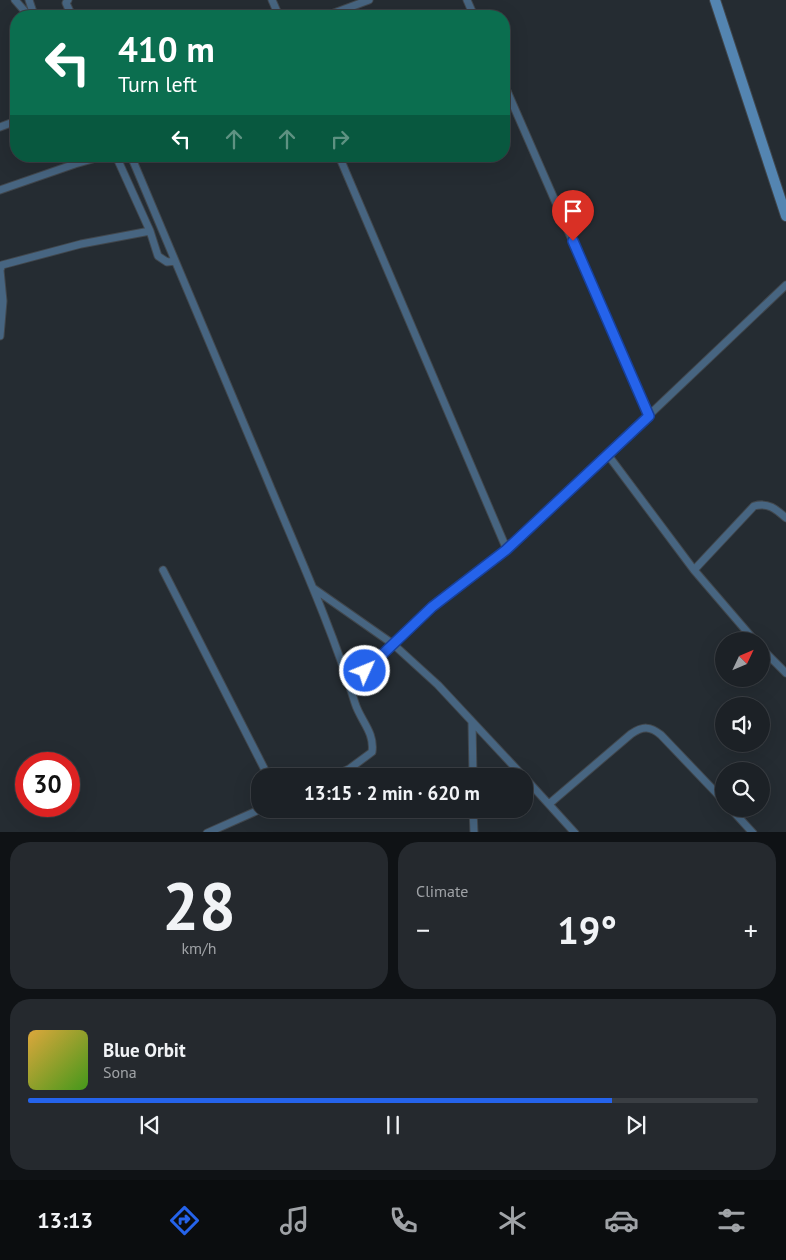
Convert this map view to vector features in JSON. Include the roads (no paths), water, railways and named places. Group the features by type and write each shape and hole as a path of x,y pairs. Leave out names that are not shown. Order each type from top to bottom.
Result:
{"street":[{"path":"15,0 24,10"},
{"path":"342,10 369,0"},
{"path":"715,0 786,216"},
{"path":"721,0 786,196"},
{"path":"510,98 649,416"},
{"path":"0,190 82,162"},
{"path":"119,162 150,230 158,256 167,262 175,261"},
{"path":"134,162 313,588 350,685 355,705 370,732 373,744 372,752 350,768"},
{"path":"342,162 506,550"},
{"path":"0,336 3,301 0,270 2,265 81,244 150,230"},
{"path":"350,685 432,607 506,550 786,285"},
{"path":"608,454 694,570 747,632"},
{"path":"694,570 754,506 763,504 772,507 786,518"},
{"path":"163,570 264,768"},
{"path":"313,588 393,644 438,685 515,768"},
{"path":"770,657 786,673"},
{"path":"472,722 473,768"},
{"path":"549,804 630,734 639,728 646,727 654,729 661,735 715,792"},
{"path":"533,787 575,832"},
{"path":"207,832 251,813"},
{"path":"739,817 753,832"},
{"path":"474,818 474,832"}]}
